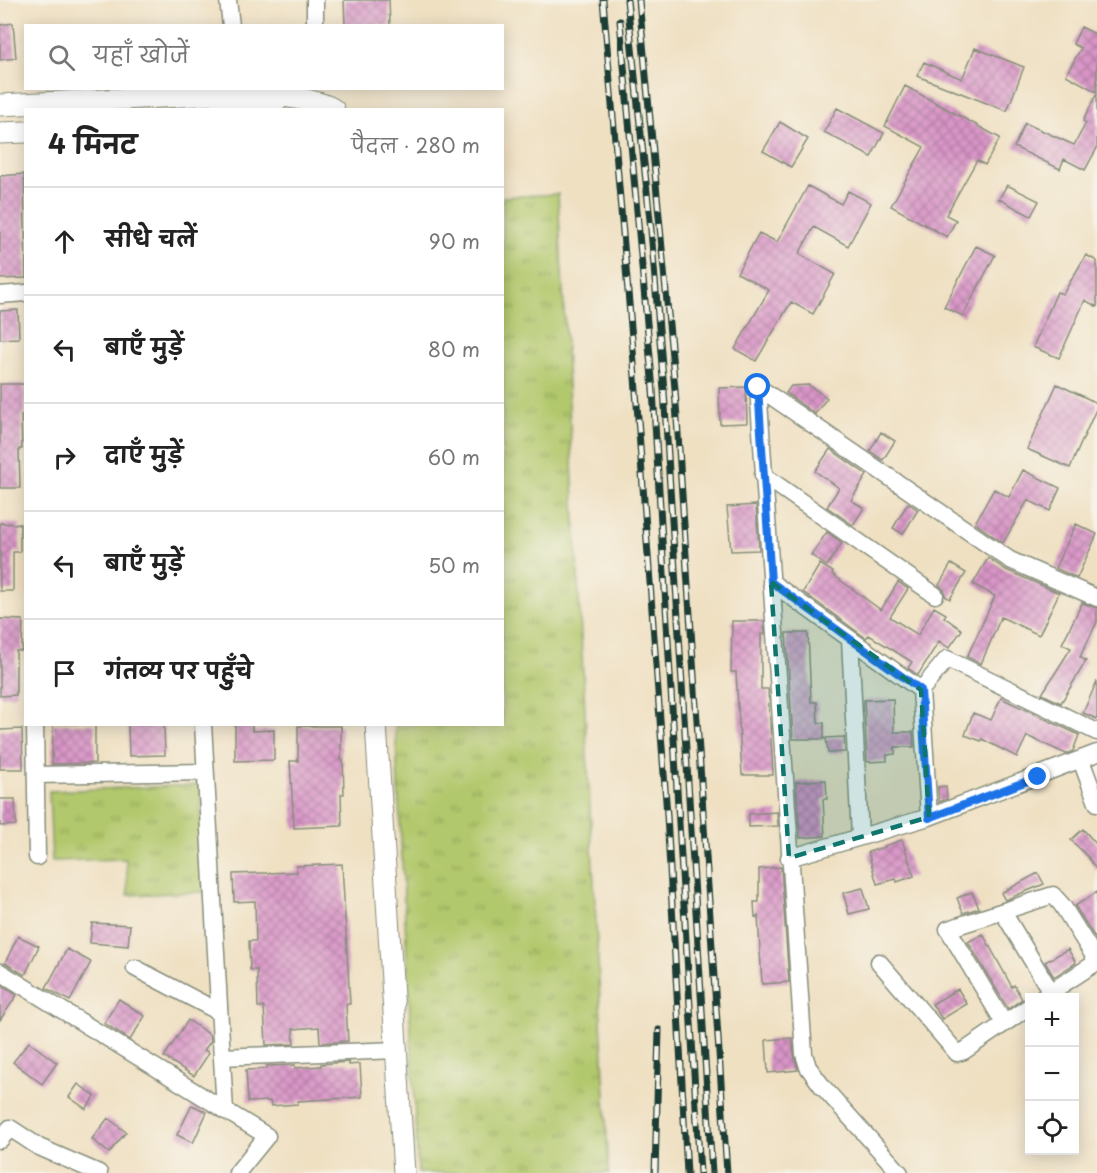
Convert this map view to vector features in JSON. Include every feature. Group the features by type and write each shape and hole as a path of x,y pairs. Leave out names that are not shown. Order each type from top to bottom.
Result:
{"street":[{"path":"228,0 231,24"},
{"path":"315,0 315,24"},
{"path":"0,105 26,107 232,100 271,105 284,97 323,100"},
{"path":"0,133 24,132"},
{"path":"0,295 24,293"},
{"path":"900,1173 822,1086 808,1067 804,1054 758,387 1010,560 1097,598"},
{"path":"763,475 935,595"},
{"path":"771,582 921,690"},
{"path":"850,639 860,837"},
{"path":"929,818 921,690 947,659 1097,732"},
{"path":"35,726 37,857"},
{"path":"203,726 225,1111"},
{"path":"376,726 404,1173"},
{"path":"789,858 929,818 1097,753"},
{"path":"1081,760 1097,803"},
{"path":"36,775 205,772"},
{"path":"1004,1023 948,929 1053,895 1062,905 1097,962 1049,993"},
{"path":"1003,912 1045,993"},
{"path":"879,962 957,1053 964,1051 1025,1009"},
{"path":"135,968 219,1012"},
{"path":"0,972 267,1136 237,1173"},
{"path":"222,1057 397,1050"},
{"path":"0,1140 10,1128 39,1147 99,1173"}],"highlighted area":[{"path":"771,582 921,690 929,817 789,858"}],"green space":[{"path":"558,194 609,1173 418,1173 395,726 504,726 504,197"},
{"path":"200,785 204,892 128,895 126,859 52,861 49,791"}],"building":[{"path":"344,0 389,0 390,24 345,24"},
{"path":"13,23 16,58 0,60 0,25"},
{"path":"1081,27 1097,35 1097,92 1066,75 1081,48 1073,44"},
{"path":"975,48 1024,67 1007,111 917,76 924,62 962,79"},
{"path":"905,86 1000,138 985,165 977,160 946,215 956,220 947,237 891,206 924,147 885,126"},
{"path":"1097,93 1097,148 1085,170 1064,159 1060,169 1014,147 1025,123 1074,145 1086,123 1083,121"},
{"path":"837,108 884,133 871,157 824,132"},
{"path":"780,122 808,139 791,167 763,151"},
{"path":"24,174 24,278 0,279 0,176"},
{"path":"1007,185 1039,201 1031,216 999,199"},
{"path":"808,186 841,204 848,191 871,203 848,246 814,227 799,254 835,274 813,314 791,302 756,361 735,349 769,290 737,273 759,233 777,242"},
{"path":"976,246 995,255 963,316 944,307"},
{"path":"1086,255 1097,261 1097,307 1085,300 1059,358 1033,347 1057,292 1063,294"},
{"path":"18,310 19,338 0,339 0,311"},
{"path":"0,384 24,384 24,414 21,415 22,449 19,449 20,488 0,488"},
{"path":"1057,384 1097,403 1070,468 1027,449"},
{"path":"809,385 827,398 815,414 786,393 791,386"},
{"path":"746,387 747,423 720,424 719,388"},
{"path":"881,432 895,441 883,460 870,451"},
{"path":"830,449 867,475 851,500 864,508 853,525 827,507 839,488 815,471"},
{"path":"1023,470 1060,488 1050,511 1028,500 1003,543 975,523 994,489 1009,497"},
{"path":"908,503 918,510 903,534 893,528"},
{"path":"756,505 759,550 731,551 727,507"},
{"path":"0,523 20,524 20,552 13,552 13,591 0,591"},
{"path":"1076,524 1097,534 1077,578 1055,568"},
{"path":"827,532 842,543 827,566 811,555"},
{"path":"988,558 1006,570 1059,593 1039,635 1001,617 981,664 967,657 995,596 973,584"},
{"path":"820,564 881,610 898,582 908,589 890,617 918,635 934,607 946,614 944,617 962,630 949,648 939,641 918,675 908,668 912,662 869,635 866,638 803,592"},
{"path":"951,564 966,573 950,599 945,596 944,590 939,585"},
{"path":"1082,603 1097,608 1097,622 1080,657 1086,661 1061,703 1042,694 1071,648 1062,644"},
{"path":"0,619 23,620 22,651 16,651 16,695 0,696"},
{"path":"732,621 764,621 765,634 761,634 761,689 768,689 773,775 742,775 736,672 731,672"},
{"path":"786,633 808,633 811,702 817,702 818,723 824,723 824,739 793,739"},
{"path":"1097,681 1097,719 1083,713"},
{"path":"1001,698 1079,735 1073,751 1066,754 1027,736 1017,757 982,739 981,741 965,735 973,713 991,720"},
{"path":"893,699 894,732 913,732 914,747 895,747 895,754 887,755 887,761 867,762 864,700"},
{"path":"53,726 95,726 95,763 52,764"},
{"path":"128,726 164,726 165,755 129,756"},
{"path":"235,726 252,726 252,731 274,730 274,760 235,761"},
{"path":"298,726 341,726 344,794 341,794 342,826 294,828 290,761 298,761"},
{"path":"22,729 23,769 0,769 0,730"},
{"path":"844,737 845,752 828,753 826,738"},
{"path":"826,780 827,799 823,799 825,836 800,838 796,782"},
{"path":"946,786 947,799 939,802 938,787"},
{"path":"0,799 15,799 16,825 0,826"},
{"path":"777,812 778,826 749,827 749,814"},
{"path":"1083,829 1097,845 1097,871 1088,857 1071,840"},
{"path":"902,840 914,876 897,882 896,879 877,884 868,852"},
{"path":"342,864 350,1004 346,1004 348,1041 320,1043 319,1027 293,1029 294,1044 266,1045 264,1007 258,1007 257,970 250,970 249,941 256,941 255,901 234,902 233,874 297,872 296,866"},
{"path":"781,867 789,982 762,984 758,916 755,917 754,902 759,902 759,869"},
{"path":"1038,873 1044,884 1005,900 1001,893"},
{"path":"863,888 869,909 849,914 843,893"},
{"path":"972,892 979,908 963,913 957,898"},
{"path":"1097,892 1097,941 1075,906"},
{"path":"92,923 130,925 128,946 90,943"},
{"path":"983,934 1012,987 1014,985 1022,999 1008,1009 968,942"},
{"path":"18,936 39,946 25,975 5,963"},
{"path":"67,949 91,962 70,1001 46,988"},
{"path":"1068,949 1076,963 1054,977 1045,962"},
{"path":"0,984 17,995 0,1020"},
{"path":"958,989 967,1004 942,1019 932,1004"},
{"path":"119,999 145,1016 130,1040 104,1023"},
{"path":"188,1020 210,1035 211,1041 204,1050 209,1053 194,1076 164,1057"},
{"path":"792,1038 798,1070 768,1073 766,1040"},
{"path":"29,1042 57,1063 42,1084 13,1062"},
{"path":"349,1062 349,1065 360,1064 362,1097 298,1101 298,1104 271,1106 270,1101 248,1102 246,1070 267,1069 267,1066 295,1065 295,1068"},
{"path":"78,1084 95,1096 86,1109 69,1097"},
{"path":"192,1105 207,1112 193,1143 177,1135"},
{"path":"108,1118 126,1132 109,1153 92,1139"}],"railway":[{"path":"603,0 633,350 667,815 687,1173"},
{"path":"627,0 651,230 664,390 712,1173"},
{"path":"639,0 675,389 727,1173"},
{"path":"620,21 653,390 700,1173"},
{"path":"655,1173 659,1030"}],"route":[{"path":"758,387 771,582 921,690 929,818 1038,777"}]}
